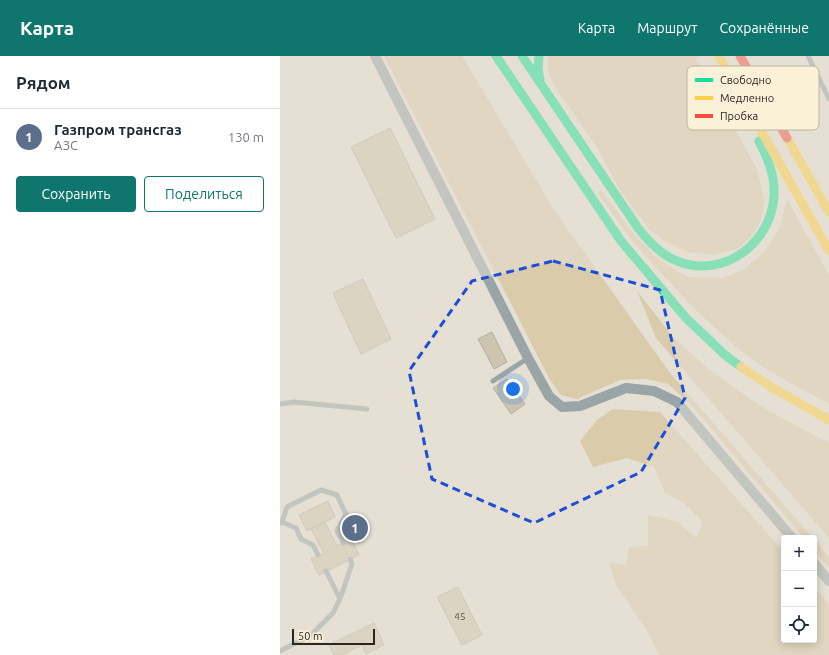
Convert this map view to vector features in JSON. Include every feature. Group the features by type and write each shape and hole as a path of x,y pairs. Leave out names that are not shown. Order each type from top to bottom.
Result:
{"main road":[{"path":"496,56 621,241 686,318 725,355 747,372 829,420"},
{"path":"501,56 512,61 524,57"},
{"path":"539,56 538,68 541,83"},
{"path":"719,56 725,66"},
{"path":"522,96 516,77 516,70 524,57"},
{"path":"524,57 628,215 648,240 671,258 685,264 713,266 727,262 750,249 765,230 770,219 774,194 773,181 768,161 754,130"},
{"path":"761,130 829,251"},
{"path":"782,130 829,212"}],"street":[{"path":"375,56 528,358 549,396 562,407 580,406 626,388 654,391 677,402 789,535"},
{"path":"817,567 829,581"}],"lane":[{"path":"808,56 813,66"},
{"path":"819,79 829,99"},
{"path":"493,381 528,358"},
{"path":"280,404 294,402 367,408"},
{"path":"318,555 314,545 302,539 296,528 281,523 286,507 321,490 337,495 346,514 337,531 343,543"},
{"path":"280,651 311,635 333,613 340,599 352,564 350,559"},
{"path":"326,572 340,599"}],"highlighted area":[{"path":"553,261 660,290 685,398 641,472 534,523 432,479 409,371 472,281"}],"shaded area":[{"path":"384,56 462,56 554,210 670,373 810,535 801,535 693,407 668,384 646,379 620,380 577,399 561,395 549,378"},
{"path":"548,56 700,56 696,58 700,66 687,66 687,130 736,130 757,169 764,199 761,220 750,238 737,249 713,255 688,252 666,242 649,229 620,190 598,149 553,84 548,72"},
{"path":"601,190 635,235 659,260 688,277 722,278 742,271 764,252 780,228 787,199 829,275 829,404 783,379 750,358 713,326 674,287 637,246 597,193"},
{"path":"637,291 674,338 711,371 765,409 829,443 829,538 656,338"},
{"path":"613,409 660,412 781,549 781,643 817,643 817,590 829,604 829,655 659,655 646,629 616,585 609,562 626,565 629,547 648,546 648,515 678,522 696,538 703,522 685,504 665,493 654,467 627,458 593,467 580,441 598,419"},
{"path":"817,543 829,557 829,568 817,554"}],"building":[{"path":"390,128 435,219 396,238 351,147"},
{"path":"363,279 391,339 361,354 333,293"},
{"path":"492,332 507,362 494,369 478,339"},
{"path":"507,379 525,404 511,414 493,388"},
{"path":"328,501 335,517 307,531 299,515"},
{"path":"325,522 337,546 351,539 359,555 319,575 311,559 324,553 311,529"},
{"path":"458,587 482,635 462,645 437,597"},
{"path":"374,623 384,645 366,654 362,645 342,655 334,655 329,645"}],"traffic: fast":[{"path":"496,56 621,241 686,318 725,355 741,367"},
{"path":"522,56 638,228 656,248 677,261 695,266 712,265 728,261 743,253 755,241 765,227 771,211 774,187 770,166 759,141"},
{"path":"539,56 538,68 540,80"}],"traffic: slow":[{"path":"719,56 725,66"},
{"path":"761,130 829,251"},
{"path":"787,138 829,212"},
{"path":"741,367 773,388 829,420"}],"traffic: jam":[{"path":"740,56 746,66"},
{"path":"782,130 787,138"}],"place":[{"name":"Газпром трансгаз","path":"355,528"}]}
